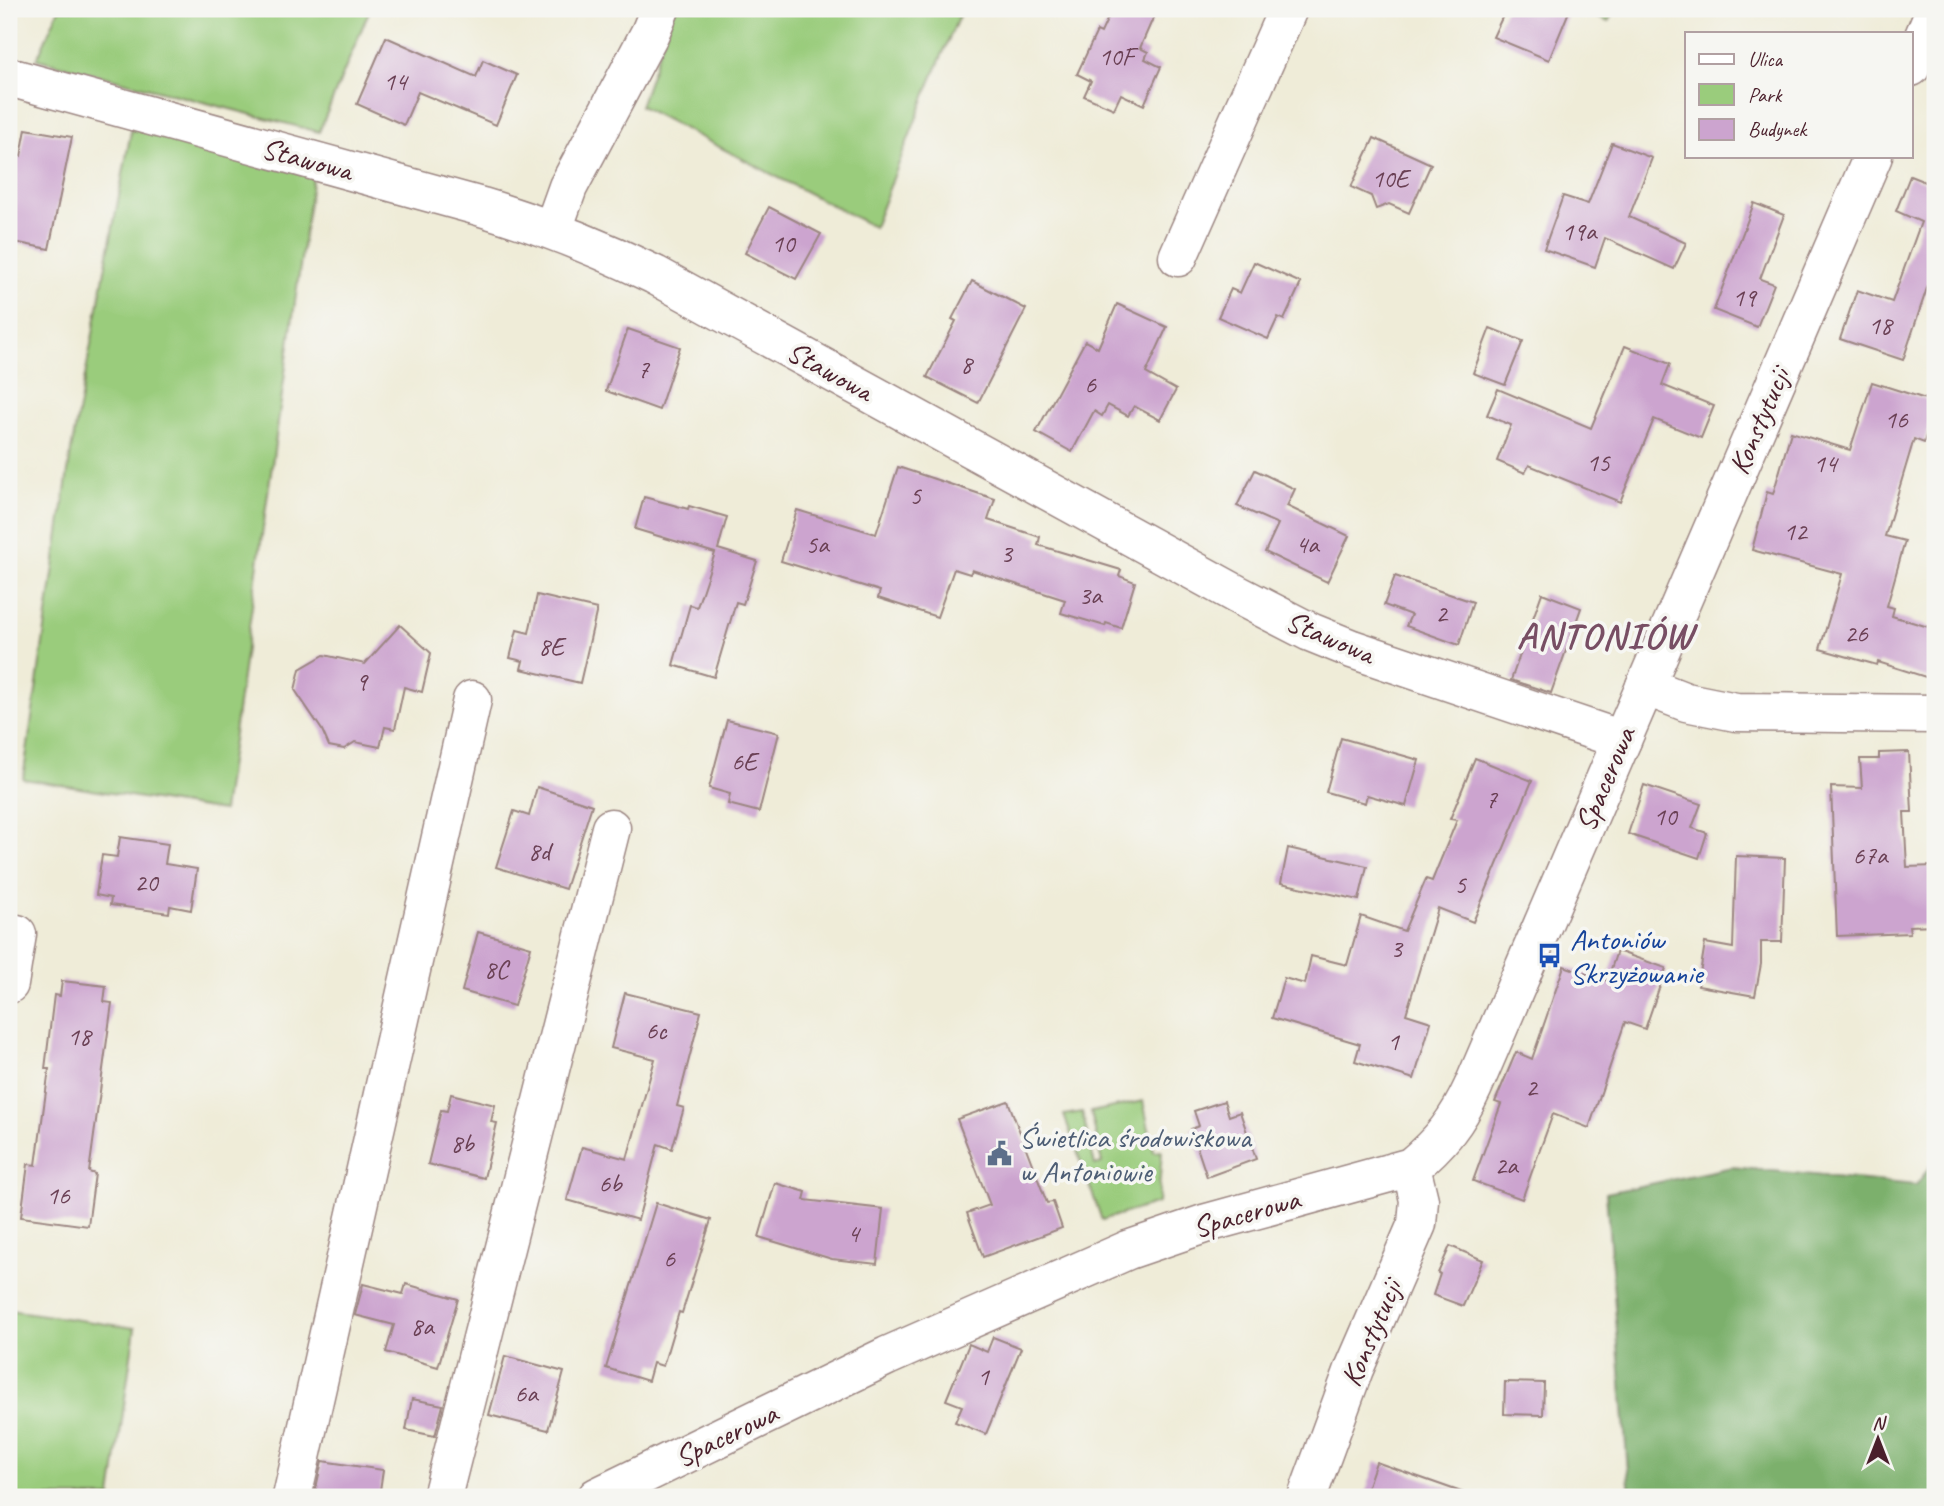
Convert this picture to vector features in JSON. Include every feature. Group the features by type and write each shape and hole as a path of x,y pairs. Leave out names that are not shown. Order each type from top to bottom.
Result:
{"street":[{"path":"553,229 568,187 650,33 660,9"},
{"path":"1178,257 1288,9"},
{"path":"1912,65 1935,10"},
{"name":"Stawowa","path":"9,77 553,229 655,275 1310,632 1352,649 1622,740"},
{"name":"Konstytucji","path":"1645,686 1871,158"},
{"path":"1645,686 1686,702 1736,712 1935,714"},
{"name":"Spacerowa","path":"597,1497 887,1356 1128,1251 1206,1223 1411,1167 1438,1144 1470,1096 1645,686"},
{"path":"292,1497 472,700"},
{"path":"442,1497 611,828"},
{"path":"9,984 17,934"},
{"name":"Konstytucji","path":"1307,1497 1354,1369 1417,1224 1419,1200 1411,1167"}],"green space":[{"path":"59,9 370,9 319,132 37,59"},
{"path":"674,9 962,9 874,227 640,106"},
{"path":"1580,9 1615,9 1608,22"},
{"path":"132,126 314,168 223,811 23,779 71,451"},
{"path":"1143,1101 1154,1152 1162,1151 1158,1203 1102,1220 1064,1115 1082,1112 1095,1165 1102,1163 1091,1112"},
{"path":"1935,1160 1935,1497 1630,1497 1606,1193 1732,1167 1916,1185"},
{"path":"9,1310 135,1328 111,1497 9,1497"}],"building":[{"path":"1112,9 1138,9 1154,16 1140,48 1148,52 1145,59 1161,67 1144,105 1121,94 1114,109 1084,96 1091,81 1077,74 1097,31 1101,33"},
{"path":"1506,9 1570,9 1549,60 1493,37"},
{"path":"386,37 476,77 483,60 517,75 496,125 418,92 404,125 357,104"},
{"path":"26,129 72,137 49,249 9,241 9,153 21,156"},
{"path":"1374,138 1431,164 1409,213 1389,204 1376,209 1371,196 1351,187"},
{"path":"1612,143 1652,158 1629,217 1686,243 1674,269 1605,238 1595,267 1544,249 1563,196 1588,204"},
{"path":"1910,176 1935,186 1935,264 1903,360 1840,339 1857,290 1892,302 1921,222 1896,211"},
{"path":"1754,203 1784,215 1760,279 1774,284 1757,327 1714,310"},
{"path":"769,207 821,234 796,279 745,253"},
{"path":"1254,262 1301,283 1284,320 1278,317 1268,339 1218,317 1231,289 1240,293"},
{"path":"972,281 1026,309 978,403 927,377 956,321 952,319"},
{"path":"1117,304 1167,327 1146,373 1176,390 1160,420 1134,406 1128,416 1108,405 1102,416 1094,411 1072,452 1036,432 1085,341 1098,348"},
{"path":"1490,328 1523,341 1505,385 1473,373"},
{"path":"628,329 680,347 659,410 606,391"},
{"path":"1625,346 1670,364 1662,385 1714,406 1701,438 1654,419 1620,502 1529,465 1525,473 1497,461 1511,425 1487,415 1498,389 1591,428"},
{"path":"1872,382 1935,402 1924,443 1914,439 1885,536 1905,541 1887,606 1894,608 1892,616 1935,629 1935,680 1878,662 1877,665 1820,649 1842,574 1752,550 1767,492 1773,494 1791,432 1850,450"},
{"path":"898,467 995,499 988,520 1040,537 1038,545 1121,570 1119,576 1135,582 1121,628 1061,613 1065,600 972,570 970,574 954,569 937,617 878,598 880,591 781,561 797,510 876,534"},
{"path":"1255,470 1295,489 1287,506 1349,536 1327,582 1265,552 1278,524 1237,506"},
{"path":"644,497 727,517 718,549 757,561 743,604 736,602 714,677 673,665 690,605 697,607 715,553 635,529"},
{"path":"1395,576 1473,602 1459,645 1406,626 1411,615 1384,605"},
{"path":"1542,593 1581,608 1551,693 1511,680"},
{"path":"537,595 597,609 580,683 521,669 523,661 510,658 517,630 529,633"},
{"path":"400,625 431,653 422,692 404,687 395,729 385,727 380,747 355,742 344,749 329,746 322,730 295,690 300,669 324,655 365,664"},
{"path":"727,720 779,733 759,812 728,804 730,794 709,788"},
{"path":"1341,738 1419,760 1406,806 1367,795 1365,803 1326,792"},
{"path":"1909,752 1912,812 1904,812 1907,867 1935,866 1935,925 1909,926 1910,933 1837,936 1831,787 1862,788 1860,759 1879,759 1879,753"},
{"path":"1475,758 1532,781 1473,922 1438,908 1406,1014 1431,1022 1414,1079 1355,1061 1360,1044 1272,1018 1284,978 1305,984 1311,956 1347,965 1361,916 1404,931 1426,879 1432,881 1457,820 1450,819"},
{"path":"1644,785 1701,804 1692,828 1707,833 1699,858 1628,834"},
{"path":"537,787 592,805 565,889 496,867 514,811 529,816"},
{"path":"120,837 168,844 165,864 197,869 191,910 170,906 169,913 110,905 111,898 96,895 102,855 117,857"},
{"path":"1288,848 1367,866 1359,900 1281,883"},
{"path":"1736,856 1785,858 1782,942 1761,942 1761,964 1755,996 1698,986 1705,943 1733,948"},
{"path":"478,932 531,947 514,1006 462,991"},
{"path":"1617,951 1666,968 1645,1029 1625,1022 1589,1128 1553,1114 1522,1199 1473,1181 1501,1104 1495,1102 1516,1052 1532,1059 1564,966 1607,981"},
{"path":"62,981 106,986 104,1002 112,1003 89,1172 95,1174 88,1226 21,1217 28,1164 36,1165 49,1069 45,1069 54,995 60,996"},
{"path":"625,993 701,1012 677,1106 684,1108 672,1149 658,1144 638,1220 567,1200 582,1147 627,1159 655,1059 611,1048"},
{"path":"451,1094 495,1105 491,1122 497,1123 484,1178 428,1164 441,1110 447,1111"},
{"name":"Świetlica środowiskowa w Antoniowie","path":"1008,1101 1047,1203 1053,1202 1062,1228 983,1257 967,1213 990,1205 957,1119"},
{"path":"1224,1101 1229,1116 1240,1112 1256,1159 1207,1177 1191,1129 1199,1126 1194,1111"},
{"path":"775,1183 806,1192 804,1200 883,1209 877,1264 832,1259 759,1237"},
{"path":"656,1203 711,1220 663,1366 653,1363 648,1381 606,1368"},
{"path":"1450,1246 1483,1260 1463,1306 1433,1295 1440,1274 1438,1273"},
{"path":"363,1284 403,1294 406,1284 458,1299 438,1367 386,1352 394,1325 355,1315"},
{"path":"993,1337 1021,1348 986,1434 955,1422 962,1406 946,1400 969,1344 987,1352"},
{"path":"505,1356 564,1372 548,1430 489,1415"},
{"path":"1505,1382 1544,1383 1543,1415 1504,1414"},
{"path":"412,1399 443,1405 435,1436 406,1430"},
{"path":"322,1461 383,1470 379,1497 314,1497"},
{"path":"1376,1462 1464,1493 1463,1497 1364,1497"}],"place":[{"name":"Antoniów Skrzyżowanie","path":"1550,956"},
{"name":"Świetlica środowiskowa w Antoniowie","path":"999,1154"}],"district":[{"name":"ANTONIÓW","path":"1605,635"}]}
